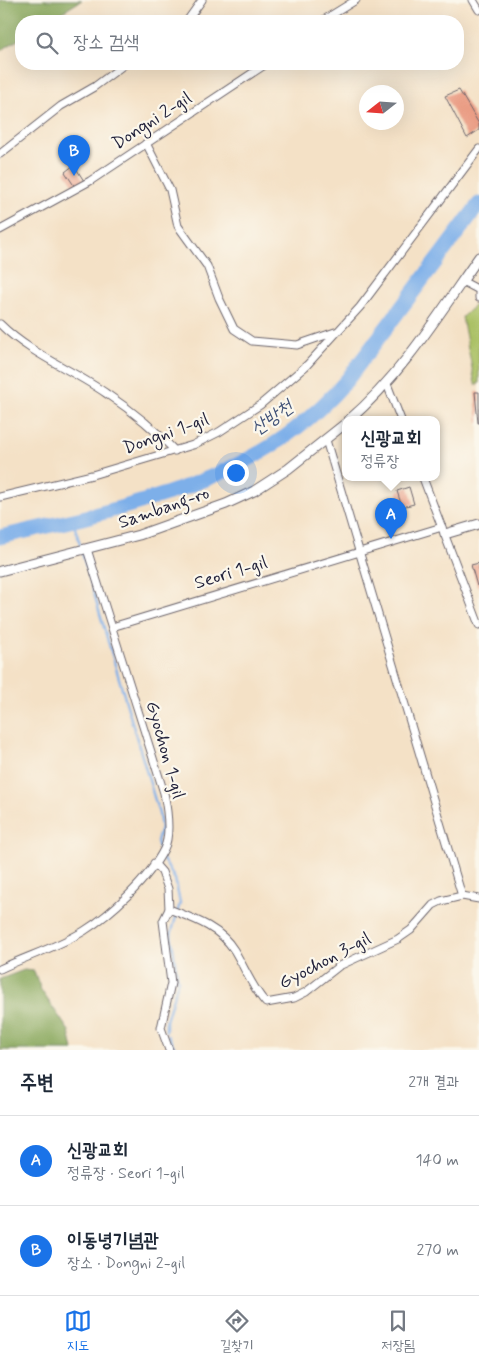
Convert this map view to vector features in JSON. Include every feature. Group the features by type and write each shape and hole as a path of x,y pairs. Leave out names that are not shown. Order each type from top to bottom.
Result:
{"street":[{"path":"191,15 202,0"},
{"path":"332,15 356,0"},
{"path":"473,0 479,10"},
{"path":"0,155 61,106 94,87 117,70"},
{"name":"Dongni 2-gil","path":"0,230 90,181 257,70"},
{"name":"Dongni 1-gil","path":"146,143 170,190 178,226 208,266 228,320 240,335 252,341 297,345 338,331"},
{"name":"Dongni 1-gil","path":"0,496 92,475 175,450 219,432 260,405 308,365 360,307 479,149"},
{"path":"353,416 386,384 410,356 479,257"},
{"path":"462,281 479,290 479,298"},
{"path":"0,324 45,356 107,394 162,437 175,450"},
{"path":"386,384 399,416"},
{"name":"Sambang-ro","path":"0,571 139,535 183,520 254,491 342,426"},
{"path":"326,440 462,896"},
{"path":"424,481 479,625"},
{"name":"Seori 1-gil","path":"112,627 360,551 444,530 479,524"},
{"name":"Gyochon 1-gil","path":"0,969 83,931 104,917 129,894 164,849 167,817 164,793 87,549"},
{"path":"155,861 162,872 168,889 171,910 163,921 171,983 161,1028 169,1050"},
{"name":"Gyochon 3-gil","path":"171,910 184,914 207,926 226,940 233,948 258,995 266,1004 294,998 306,992 338,966 398,939 411,930 433,905 441,900 462,896 479,899"}],"green space":[{"path":"0,0 82,0 58,15 15,15 15,42 0,51"},
{"path":"476,304 479,312 479,384 475,384 462,317"},
{"path":"24,970 34,971 41,990 69,1031 73,1050 0,1050 0,979"}],"building":[{"path":"459,90 479,124 479,130 467,138 445,96"},
{"path":"74,165 84,181 75,187 65,172"},
{"path":"475,392 479,392 479,423 478,423"},
{"path":"409,487 414,504 402,507 397,491"},
{"path":"400,506 403,517 383,523 380,512"},
{"path":"479,563 479,585 477,586 471,565"}],"waterway":[{"name":"산방천","path":"0,537 116,509 195,484 232,468 266,449 298,427 330,399 347,380 479,204"},
{"path":"73,521 81,548"},
{"path":"82,553 159,814 161,828 157,841 160,853"},
{"path":"162,858 175,879 180,903 171,935 178,981 166,1021 166,1031"},
{"path":"168,1036 176,1050"}],"place":[{"name":"이동녕기념관","path":"74,176"},
{"name":"신광교회","path":"391,539"}]}
